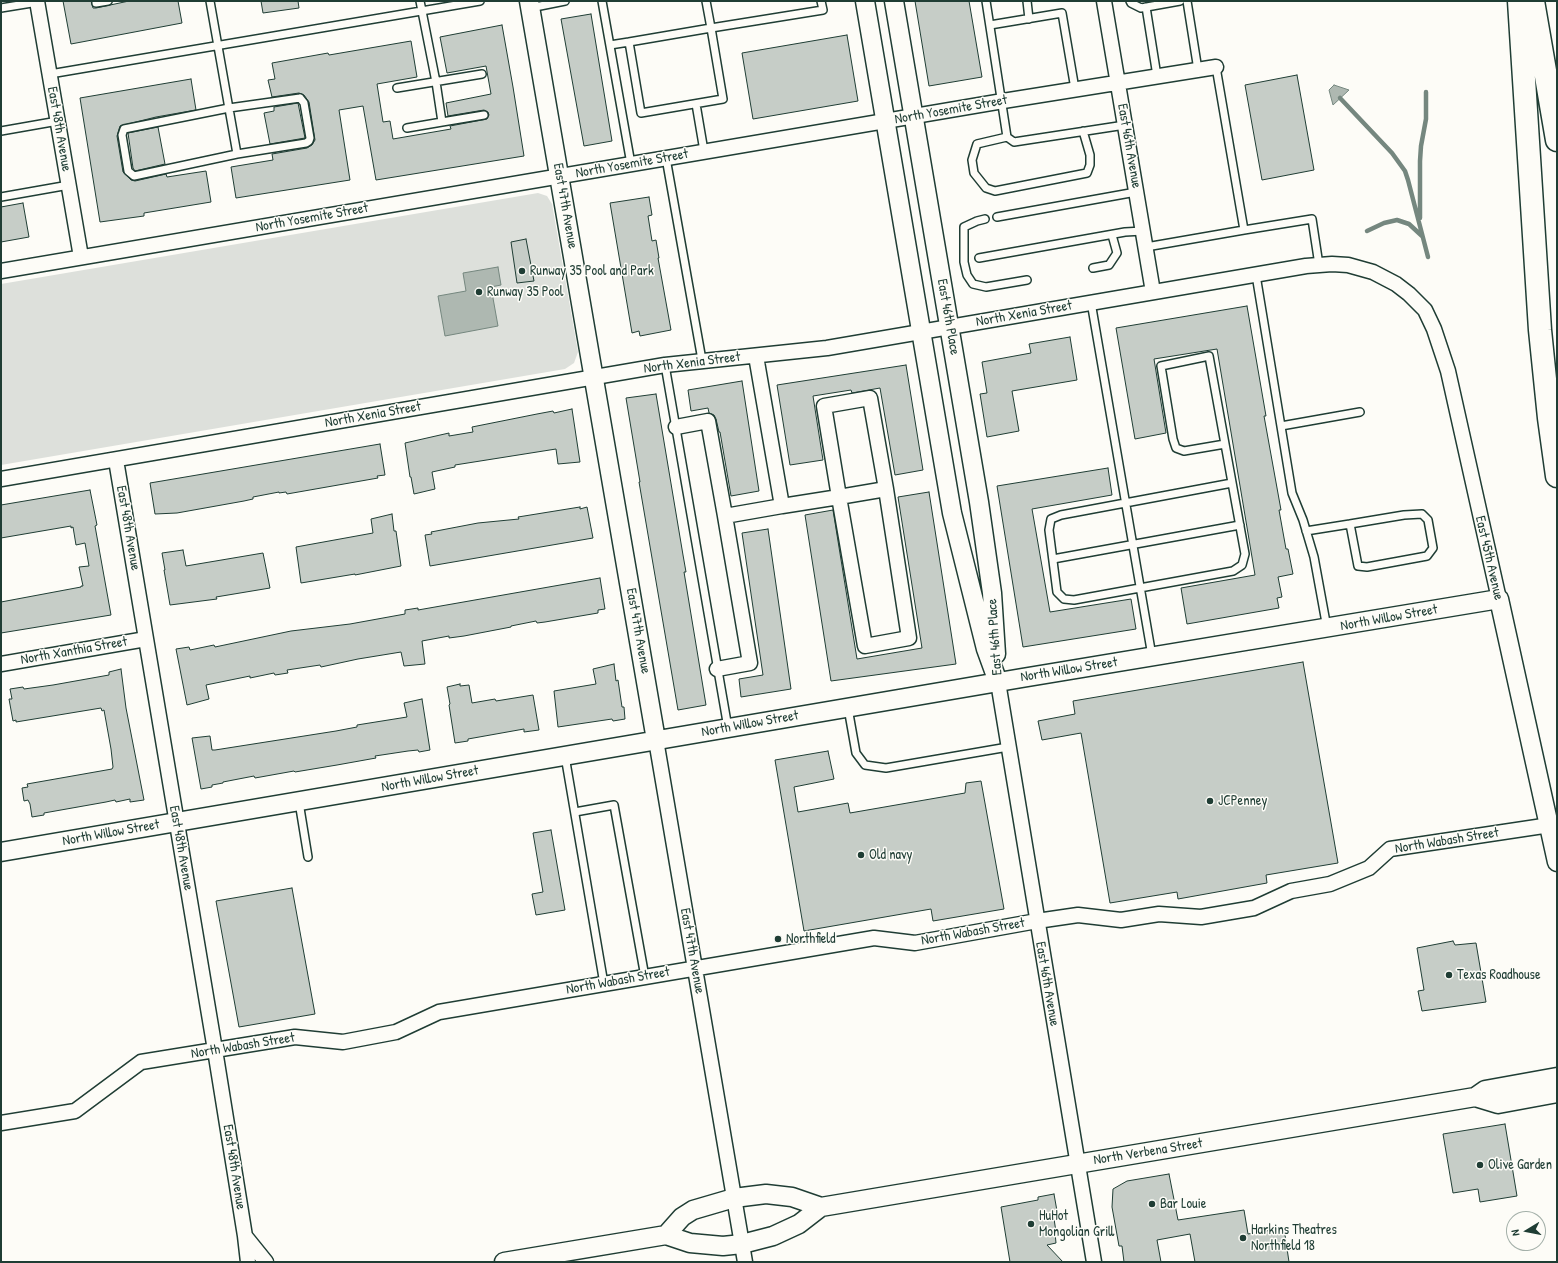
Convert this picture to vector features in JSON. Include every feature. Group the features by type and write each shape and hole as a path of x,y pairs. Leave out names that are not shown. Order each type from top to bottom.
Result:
{"highway":[{"path":"1519,1 1540,330 1549,418 1557,476"},
{"path":"1533,1 1557,140"}],"street":[{"name":"East 48th Avenue","path":"38,1 81,257"},
{"name":"East 46th Place","path":"865,1 952,513 986,649 998,682"},
{"name":"East 46th Place","path":"894,1 979,502 992,593 998,682"},
{"name":"East 46th Avenue","path":"1104,1 1153,292"},
{"name":"East 47th Avenue","path":"530,4 745,1262"},
{"name":"North Yosemite Street","path":"1,271 704,151 1216,67"},
{"name":"North Xenia Street","path":"1,479 665,365 828,348 1319,264 1358,267 1383,277"},
{"name":"East 45th Avenue","path":"1383,277 1409,294 1425,310 1440,343 1448,371 1557,862"},
{"path":"756,356 782,506"},
{"path":"870,398 886,489 909,638 865,646 824,406 870,398"},
{"path":"676,427 708,421 750,663 717,669"},
{"name":"East 48th Avenue","path":"116,460 215,1050 248,1262"},
{"path":"725,516 886,489"},
{"name":"North Willow Street","path":"1,852 998,682 1498,599"},
{"name":"North Xanthia Street","path":"1,664 146,639"},
{"name":"East 46th Avenue","path":"998,682 1094,1262"},
{"name":"North Wabash Street","path":"1,1123 75,1111 141,1062 295,1037 343,1042 396,1032 439,1012 874,938 915,943 1078,915 1121,920 1159,914 1201,917 1254,908 1291,891 1330,884 1369,868 1390,849 1550,825"},
{"name":"North Verbena Street","path":"504,1262 666,1235 690,1243 723,1246 742,1244 772,1236 799,1224 821,1207 1475,1097 1485,1090 1557,1077"},
{"name":"North Verbena Street","path":"1475,1097 1498,1104 1557,1093"},
{"name":"North Verbena Street","path":"666,1235 682,1217 693,1210 734,1198 766,1194 792,1197 821,1207"},
{"name":"East 48th Avenue","path":"245,1236 266,1262"}],"lane":[{"path":"1,8 38,1"},
{"path":"96,1 96,3 108,1"},
{"path":"210,1 237,154"},
{"path":"420,1 436,82 442,122"},
{"path":"50,74 480,1"},
{"path":"530,4 565,1"},
{"path":"602,1 631,164"},
{"path":"629,42 641,113 723,99 706,1"},
{"path":"610,45 823,10 821,1"},
{"path":"986,1 1003,101 1007,138"},
{"path":"1026,1 1029,19"},
{"path":"1130,1 1141,8 1180,1"},
{"path":"1187,1 1198,70"},
{"path":"1146,7 1157,76"},
{"path":"990,25 1062,13 1075,89"},
{"path":"1216,67 1244,230"},
{"path":"397,88 482,74"},
{"path":"300,98 304,103 309,141 306,143 237,154 134,176 128,171 122,135 124,130 229,108 300,98"},
{"path":"696,104 704,151"},
{"path":"407,128 484,114"},
{"path":"1,131 58,121"},
{"path":"1084,131 1090,155 1090,165 1087,174 995,191 986,188 974,174 972,160 977,144 1007,138 1014,142 1084,131 1125,125"},
{"path":"666,158 702,360"},
{"path":"1,197 69,185"},
{"path":"997,217 1136,192"},
{"path":"985,219 964,227 964,262 967,274 973,284 986,287 1027,280"},
{"path":"1146,247 1312,219 1319,264"},
{"path":"979,258 1125,232 1143,231"},
{"path":"1093,268 1109,266 1117,253 1112,235"},
{"path":"1256,275 1292,493 1314,557 1327,628"},
{"path":"1091,302 1152,657"},
{"path":"1225,444 1184,451 1176,448 1173,439 1161,366 1209,356 1240,525 1245,554 1242,565 1233,571 1074,600 1064,599 1057,592 1049,530 1051,519 1060,515 1232,483"},
{"path":"665,365 728,728"},
{"path":"1281,426 1360,412"},
{"path":"1306,531 1404,515 1422,514 1428,520 1433,548 1426,556 1367,567 1358,566 1350,524"},
{"path":"1053,559 1133,546 1240,525"},
{"path":"848,708 856,753 865,765 886,768 1008,747"},
{"path":"565,756 604,984"},
{"path":"299,801 308,857"},
{"path":"575,812 614,805 645,977"}],"shaded area":[{"path":"1334,85 1349,90 1333,105 1329,90"},
{"path":"538,193 547,196 552,204 578,352 574,363 565,369 1,465 1,284"},
{"name":"Runway 35 Pool","path":"498,267 501,285 491,287 498,326 445,336 438,296 466,291 463,273"}],"building":[{"path":"63,1 91,1 93,8 96,8 129,1 178,1 182,23 71,44"},
{"path":"261,1 298,1 299,8 263,13"},
{"path":"915,1 969,1 982,77 929,86"},
{"path":"591,14 612,141 584,146 561,19"},
{"path":"502,25 524,156 376,180 363,106 339,110 350,180 236,198 231,167 273,160 272,154 307,148 312,145 315,140 309,102 304,95 299,93 272,97 268,80 275,79 272,63 411,41 417,77 377,84 383,122 390,121 393,139 451,129 450,126 487,119 489,115 488,112 484,110 448,116 446,103 491,94 486,66 447,73 440,37"},
{"path":"847,35 858,101 753,119 742,53"},
{"path":"1297,75 1314,170 1262,180 1245,85"},
{"path":"191,79 196,110 156,117 120,126 117,136 123,172 131,180 135,181 166,174 167,177 206,171 211,202 144,213 144,216 100,222 80,98"},
{"path":"298,103 305,138 270,144 264,113 274,111 274,107"},
{"path":"158,127 165,164 135,171 133,168 128,133"},
{"path":"649,197 652,215 648,216 652,241 656,240 671,330 640,336 639,331 632,333 610,203"},
{"path":"23,203 29,237 1,242 1,207"},
{"name":"Runway 35 Pool and Park","path":"526,239 534,281 517,283 511,242"},
{"path":"1247,306 1266,416 1264,416 1281,510 1279,510 1286,549 1288,549 1293,574 1278,577 1282,597 1277,598 1279,608 1187,624 1181,588 1255,575 1217,349 1154,359 1166,433 1135,439 1116,328"},
{"path":"1070,337 1077,380 1012,391 1019,431 987,437 980,394 987,393 982,362 1031,353 1029,344"},
{"path":"906,365 923,470 895,475 880,388 852,393 851,390 813,396 823,460 790,465 777,385"},
{"path":"742,381 759,491 731,496 720,432 716,419 714,415 709,413 708,408 691,411 688,390"},
{"path":"656,394 686,572 684,572 706,705 678,710 626,398"},
{"path":"572,409 580,462 558,464 556,449 455,465 455,467 432,472 435,489 414,494 405,443 449,433 449,436 473,432 472,427 553,411 554,413"},
{"path":"380,444 385,475 377,476 378,478 287,494 286,492 279,492 253,497 253,499 244,501 177,513 155,514 150,483"},
{"path":"1108,468 1112,495 1032,509 1050,612 1131,599 1136,629 1023,647 997,486"},
{"path":"90,490 111,615 1,633 1,602 81,587 83,586 79,567 89,566 85,543 76,545 73,527 71,528 71,526 1,538 1,505"},
{"path":"929,492 956,664 831,681 805,515 833,510 857,659 922,648 898,497"},
{"path":"580,507 580,509 587,507 593,538 430,566 425,535 432,534 431,532 478,523 519,519 518,517"},
{"path":"392,514 401,566 301,583 296,547 373,533 371,519"},
{"path":"768,529 791,689 741,697 739,679 763,675 742,533"},
{"path":"183,550 186,566 263,553 270,588 216,597 217,599 170,605 162,553"},
{"path":"600,578 605,609 598,610 598,613 545,622 537,623 536,621 464,636 449,638 449,636 422,641 425,664 404,666 401,652 321,667 320,665 287,670 288,673 275,675 274,673 250,678 250,676 206,685 209,699 187,705 176,649 189,647 190,650 214,645 215,647 291,631 350,624 405,614 405,610 418,608 418,610"},
{"name":"JCPenney","path":"1303,662 1338,863 1266,875 1267,883 1178,899 1177,892 1110,903 1081,733 1042,740 1038,721 1075,714 1073,701"},
{"path":"614,664 622,707 624,707 625,719 613,721 612,719 558,727 554,691 596,684 593,669"},
{"path":"121,669 126,708 144,800 130,802 130,799 116,802 115,800 44,813 44,815 32,817 28,800 24,801 22,788 28,787 27,784 112,769 111,749 104,710 102,711 101,708 16,722 16,720 13,721 9,699 12,699 10,689 23,687 24,689 53,685 109,675 109,672"},
{"path":"460,684 460,686 469,685 472,703 533,695 539,730 524,732 524,729 468,739 468,741 455,743 447,687"},
{"path":"422,699 430,750 419,752 418,750 408,751 295,772 255,778 254,776 223,782 212,785 212,787 201,789 192,738 210,736 212,750 215,750 336,731 357,727 357,725 407,717 404,703"},
{"path":"828,751 834,779 794,787 798,812 848,803 850,813 965,793 966,783 981,781 1004,909 933,921 931,909 804,931 775,760"},
{"path":"551,830 565,910 536,915 532,894 543,892 533,833"},
{"path":"292,888 315,1014 239,1027 216,901"},
{"path":"1453,941 1455,945 1476,943 1486,1002 1422,1011 1418,991 1424,990 1417,948"},
{"path":"1505,1124 1517,1196 1480,1202 1478,1189 1453,1193 1443,1134"},
{"path":"1169,1174 1178,1220 1244,1210 1248,1234 1284,1228 1289,1262 1195,1262 1190,1234 1157,1240 1161,1262 1124,1262 1122,1246 1119,1246 1112,1207 1113,1189 1127,1181"},
{"path":"1054,1194 1057,1211 1053,1212 1056,1243 1047,1245 1063,1262 1010,1262 1001,1207 1038,1200 1038,1197"}],"waterway":[{"path":"1420,218 1420,161 1426,119 1426,92"},
{"path":"1340,98 1392,153 1405,171 1428,257"},
{"path":"1367,231 1384,223 1397,220 1409,224 1422,236"}],"place":[{"name":"Runway 35 Pool and Park","path":"522,271"},
{"name":"Runway 35 Pool","path":"479,292"},
{"name":"JCPenney","path":"1210,801"},
{"name":"Old navy","path":"861,855"},
{"name":"Northfield","path":"778,939"},
{"name":"Texas Roadhouse","path":"1449,975"},
{"name":"Olive Garden","path":"1480,1165"},
{"name":"Bar Louie","path":"1152,1204"},
{"name":"HuHot Mongolian Grill","path":"1031,1224"},
{"name":"Harkins Theatres Northfield 18","path":"1243,1238"}]}
